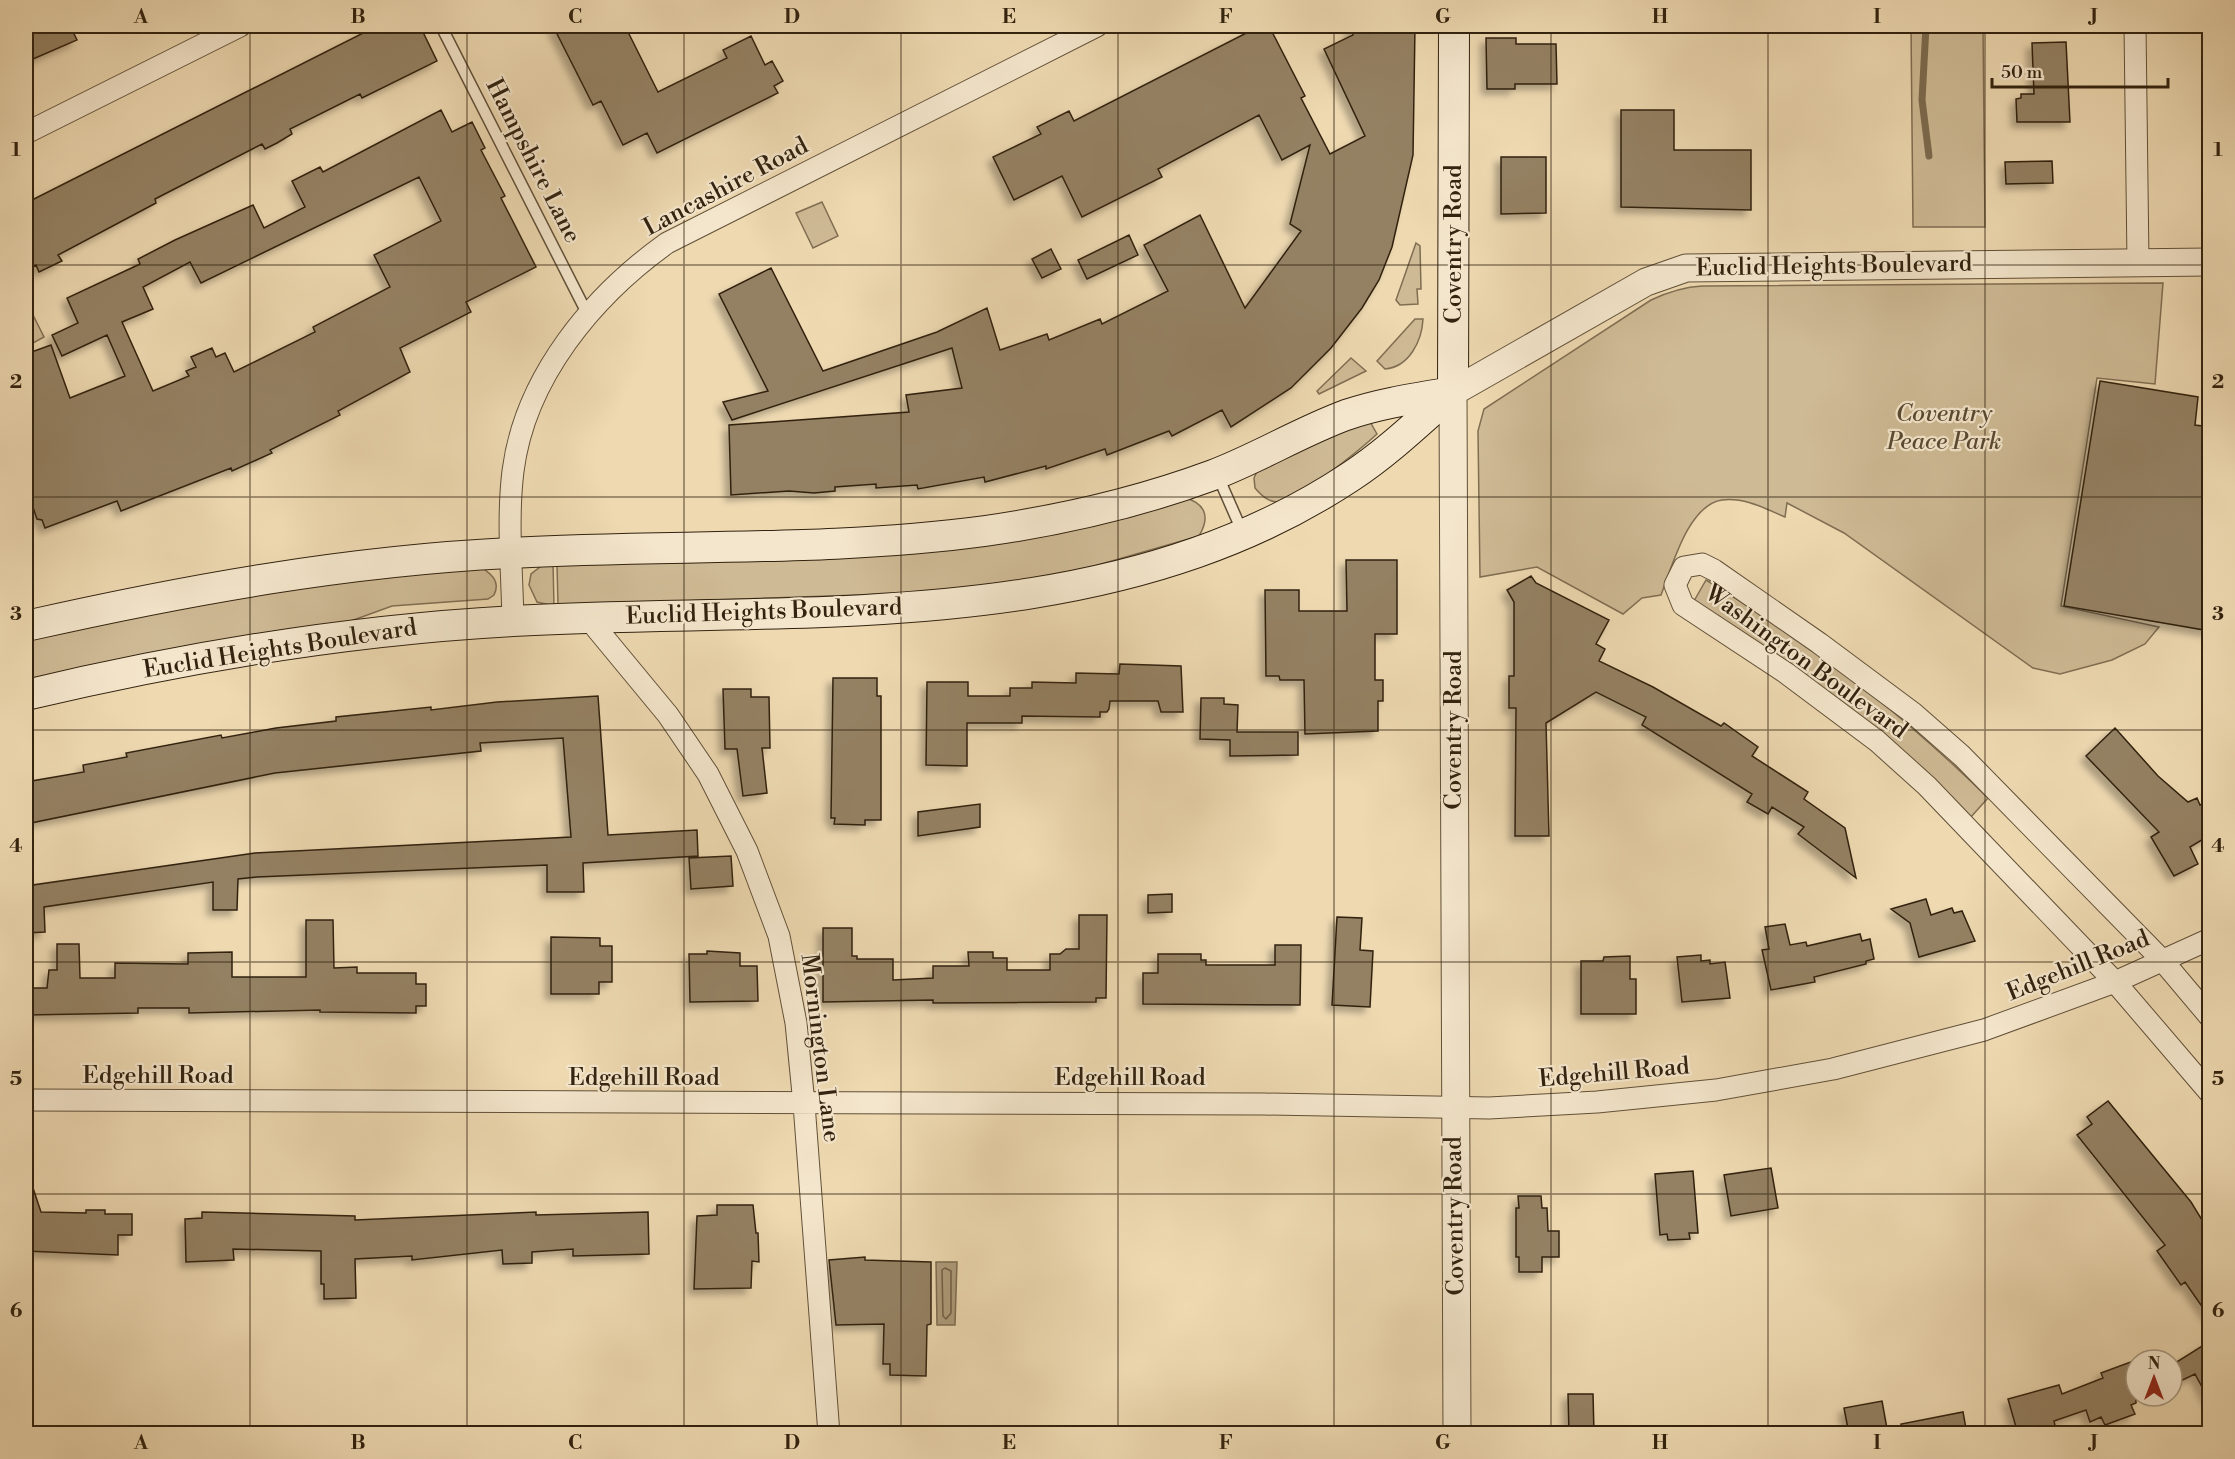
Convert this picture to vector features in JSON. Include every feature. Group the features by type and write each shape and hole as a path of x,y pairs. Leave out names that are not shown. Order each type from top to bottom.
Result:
{"main road":[{"name":"Coventry Road","path":"1453,392 1454,26"},
{"name":"Euclid Heights Boulevard","path":"26,626 195,589 316,570 511,553 863,542 986,531 1049,520 1138,499 1217,474 1344,416 1381,404 1453,392"},
{"name":"Euclid Heights Boulevard","path":"26,695 114,674 243,651 415,627 587,617 865,610 972,602 1125,574 1189,555 1244,534 1311,501 1380,456 1453,392"}],"street":[{"path":"26,133 240,26"},
{"name":"Lancashire Road","path":"513,621 511,553 513,468 523,427 555,360 570,335 588,315 641,262 667,243 920,118 1097,26"},
{"path":"2135,26 2138,262"},
{"name":"Euclid Heights Boulevard","path":"1453,392 1646,282 1686,268 2210,262"},
{"name":"Coventry Road","path":"1453,392 1457,1434"},
{"name":"Washington Boulevard","path":"2210,1017 2162,960 2017,811 1913,713 1819,643 1714,570 1701,564 1684,567 1676,585 1683,605 1786,673 1877,741 1927,786 2115,982 2210,1093"},
{"name":"Mornington Lane","path":"587,617 668,715 708,774 747,851 779,936 789,977 804,1104 829,1434"},
{"name":"Edgehill Road","path":"26,1101 1531,1106 1716,1090 1833,1069 1984,1030 2115,982 2210,939"}],"lane":[{"name":"Hampshire Lane","path":"441,26 588,315"},
{"path":"1217,474 1244,534"}],"green space":[{"path":"1911,26 1983,26 1985,227 1913,227"},
{"path":"822,202 838,236 813,248 796,213"},
{"path":"1416,243 1420,246 1421,289 1417,289 1418,304 1400,305 1396,300"},
{"name":"Coventry Peace Park","path":"2163,283 2155,384 2097,378 2061,606 2159,627 2145,644 2112,660 2060,674 2033,668 1844,533 1787,503 1785,517 1755,504 1738,500 1722,500 1710,504 1700,513 1683,539 1661,595 1642,598 1623,614 1537,567 1480,577 1478,431 1484,409 1657,297 1682,289 1702,286"},
{"path":"26,301 44,337 26,347"},
{"path":"1415,319 1423,319 1420,336 1413,352 1401,363 1385,369 1377,361"},
{"path":"1351,358 1366,371 1319,394 1317,391"},
{"path":"1368,418 1377,434 1329,473 1299,493 1287,500 1274,502 1265,498 1255,488 1254,478 1258,469"},
{"path":"1183,497 1196,503 1204,511 1205,522 1199,536 1091,567 1021,581 918,593 558,605 557,565"},
{"path":"544,564 553,564 554,606 537,602 529,585 531,574"},
{"path":"480,566 496,582 494,595 488,599 392,606 348,622 26,681 26,637 217,597"},
{"path":"1706,580 1782,628 1854,680 1923,737 1988,798 1970,818 1694,601"}],"water":[{"path":"936,1262 957,1262 955,1325 937,1325"}],"building":[{"path":"26,26 70,26 77,40 26,62"},
{"path":"377,26 420,26 437,61 362,98 360,94 290,129 292,134 277,143 265,149 262,144 155,199 156,203 58,255 62,261 39,272 36,265 26,270 26,203"},
{"path":"553,26 625,26 658,92 727,58 723,50 751,36 765,65 772,61 783,81 774,86 778,93 657,153 647,133 623,145 601,101 593,105"},
{"path":"1260,26 1269,26 1305,96 1301,98 1330,154 1365,136 1324,49 1353,35 1349,26 1415,26 1413,155 1392,247 1379,280 1362,308 1331,348 1291,388 1231,427 1222,410 1172,436 1169,431 1107,455 1105,449 1046,469 1046,466 985,482 984,477 918,489 917,485 876,488 876,484 835,487 835,491 814,493 789,491 731,495 729,425 909,412 906,395 962,388 952,348 732,420 723,402 768,391 719,294 771,268 823,371 937,332 987,308 1000,350 1047,334 1049,340 1100,319 1102,324 1168,291 1144,245 1200,215 1245,308 1301,231 1290,224 1310,145 1282,160 1259,115 1158,169 1162,177 1082,217 1062,176 1014,200 993,157 1041,134 1037,127 1069,111 1074,121"},
{"path":"1486,38 1516,38 1516,44 1556,44 1557,84 1515,84 1515,89 1487,89"},
{"path":"2066,42 2070,122 2017,122 2016,99 2021,98 2021,94 2034,94 2032,43"},
{"path":"441,110 452,132 472,122 485,148 481,150 505,196 501,198 536,267 466,302 471,312 400,348 410,372 338,411 340,415 270,450 272,453 232,471 231,468 121,511 117,501 45,528 42,520 37,519 26,487 26,354 51,345 70,398 125,376 107,335 62,356 52,335 78,323 67,298 140,264 138,259 175,240 253,205 264,228 305,207 292,181 320,167 323,172","holes":["419,177 441,221 374,255 390,287 313,327 315,332 234,372 225,353 216,357 212,348 191,357 196,367 186,371 189,376 153,391 122,322 153,309 143,287 190,262 201,283"]},
{"path":"1621,110 1674,110 1674,150 1751,150 1751,210 1621,207"},
{"path":"1501,157 1546,157 1546,213 1501,214"},
{"path":"2052,161 2053,183 2006,184 2005,162"},
{"path":"1129,235 1138,255 1087,279 1078,260"},
{"path":"1051,249 1061,269 1042,278 1032,259"},
{"path":"2100,381 2198,397 2195,425 2210,427 2210,631 2064,606"},
{"path":"1346,560 1397,560 1397,634 1375,634 1375,680 1383,680 1383,701 1378,701 1378,731 1305,734 1304,680 1280,680 1279,676 1266,676 1265,590 1299,590 1299,611 1347,611"},
{"path":"1531,576 1536,583 1609,620 1596,644 1605,649 1599,661 1653,687 1721,726 1724,723 1758,747 1752,756 1808,792 1804,799 1845,828 1856,878 1798,834 1804,827 1772,807 1768,814 1747,802 1752,794 1642,725 1646,717 1596,692 1546,723 1549,836 1515,836 1516,708 1509,708 1509,676 1514,676 1514,602 1507,590"},
{"path":"1120,664 1181,666 1183,712 1161,712 1158,701 1110,701 1109,709 1107,712 1100,712 1100,717 1022,716 1022,723 967,723 967,766 926,765 927,682 968,682 968,696 1010,696 1010,688 1032,688 1032,682 1076,683 1076,673 1119,674"},
{"path":"833,678 877,678 877,696 881,696 881,820 865,820 865,825 834,824 835,818 831,818"},
{"path":"723,689 751,689 751,697 769,697 770,748 762,748 767,793 743,796 737,749 725,749"},
{"path":"598,696 608,835 697,830 698,856 583,863 584,892 547,892 547,865 238,879 237,910 213,910 213,882 44,907 45,932 26,933 26,886 255,853 571,837 563,738 480,743 481,751 275,773 26,824 26,782 84,772 83,765 127,757 126,753 221,735 222,738 276,728 336,721 336,717 431,707 431,710 497,702"},
{"path":"1201,698 1224,698 1224,704 1238,705 1237,732 1298,732 1298,755 1230,756 1230,740 1200,739"},
{"path":"2115,728 2158,776 2188,802 2197,798 2200,805 2210,800 2210,835 2190,847 2198,864 2174,876 2151,837 2159,832 2086,756"},
{"path":"980,804 980,827 918,836 918,812"},
{"path":"731,856 733,886 691,889 689,858"},
{"path":"1172,894 1172,912 1148,913 1148,895"},
{"path":"1926,899 1931,915 1952,908 1954,913 1962,911 1975,941 1919,957 1910,923 1891,909"},
{"path":"1079,915 1107,915 1106,998 1096,998 1096,1002 933,1003 933,1000 823,1002 823,928 852,928 852,956 857,956 857,959 893,959 893,980 933,978 933,966 969,966 968,952 993,952 993,958 1007,958 1007,970 1050,970 1050,954 1060,954 1066,949 1079,949"},
{"path":"1337,917 1362,918 1360,950 1373,951 1370,1007 1332,1005"},
{"path":"306,920 333,920 334,968 357,967 357,973 416,973 416,984 426,984 426,1006 416,1006 416,1013 320,1012 320,1010 189,1013 189,1008 138,1008 138,1013 26,1015 26,988 47,988 49,970 57,970 57,944 79,944 80,978 115,978 115,963 188,964 188,953 232,952 232,977 306,977"},
{"path":"1785,924 1790,945 1806,942 1807,946 1860,934 1862,941 1870,939 1874,959 1866,961 1866,964 1814,977 1815,982 1771,990 1762,950 1769,949 1765,927"},
{"path":"551,937 600,938 600,946 612,946 612,982 599,982 599,994 551,994"},
{"path":"1275,945 1301,945 1300,1005 1143,1004 1143,973 1158,973 1158,954 1201,954 1201,960 1206,960 1206,965 1275,965"},
{"path":"707,951 740,953 740,966 757,966 758,1001 690,1002 689,954 707,954"},
{"path":"1701,955 1701,961 1710,960 1710,964 1725,962 1730,998 1682,1002 1677,957"},
{"path":"1630,956 1630,979 1636,979 1636,1014 1581,1014 1581,961 1603,961 1604,957"},
{"path":"2108,1101 2191,1202 2210,1233 2210,1318 2185,1282 2181,1285 2157,1251 2165,1245 2077,1135 2092,1124 2087,1117"},
{"path":"1771,1168 1778,1208 1731,1216 1724,1175"},
{"path":"1693,1171 1698,1233 1689,1233 1690,1239 1668,1240 1667,1234 1660,1235 1655,1174"},
{"path":"29,1176 41,1212 86,1213 86,1210 105,1210 105,1214 132,1214 132,1235 118,1235 118,1255 26,1251 26,1177"},
{"path":"1518,1196 1541,1196 1542,1208 1547,1208 1548,1231 1559,1231 1559,1257 1542,1257 1542,1272 1519,1272 1519,1257 1516,1257"},
{"path":"717,1205 753,1205 756,1233 758,1233 759,1262 752,1261 751,1288 694,1289 697,1216 717,1215"},
{"path":"202,1212 355,1216 355,1220 536,1212 536,1215 648,1212 649,1254 573,1256 573,1249 532,1252 532,1263 503,1264 502,1250 412,1260 412,1256 355,1259 356,1298 324,1299 324,1284 321,1284 321,1251 233,1249 234,1260 186,1262 185,1219 202,1218"},
{"path":"865,1257 865,1260 931,1262 931,1324 927,1325 926,1376 890,1375 890,1364 883,1364 884,1324 836,1325 829,1260"},
{"path":"2210,1341 2210,1402 2195,1374 2184,1379 2184,1357"},
{"path":"2124,1364 2124,1408 2132,1408 2135,1414 2105,1425 2101,1417 2090,1422 2086,1410 2054,1421 2056,1430 2045,1434 2018,1434 2008,1399 2059,1385 2062,1394 2103,1378 2101,1373"},
{"path":"1568,1394 1593,1394 1594,1434 1569,1434"},
{"path":"1882,1401 1888,1434 1849,1434 1844,1408"},
{"path":"1963,1412 1967,1434 1901,1434 1901,1424"}],"waterway":[{"path":"1926,26 1922,100 1929,156"}]}
